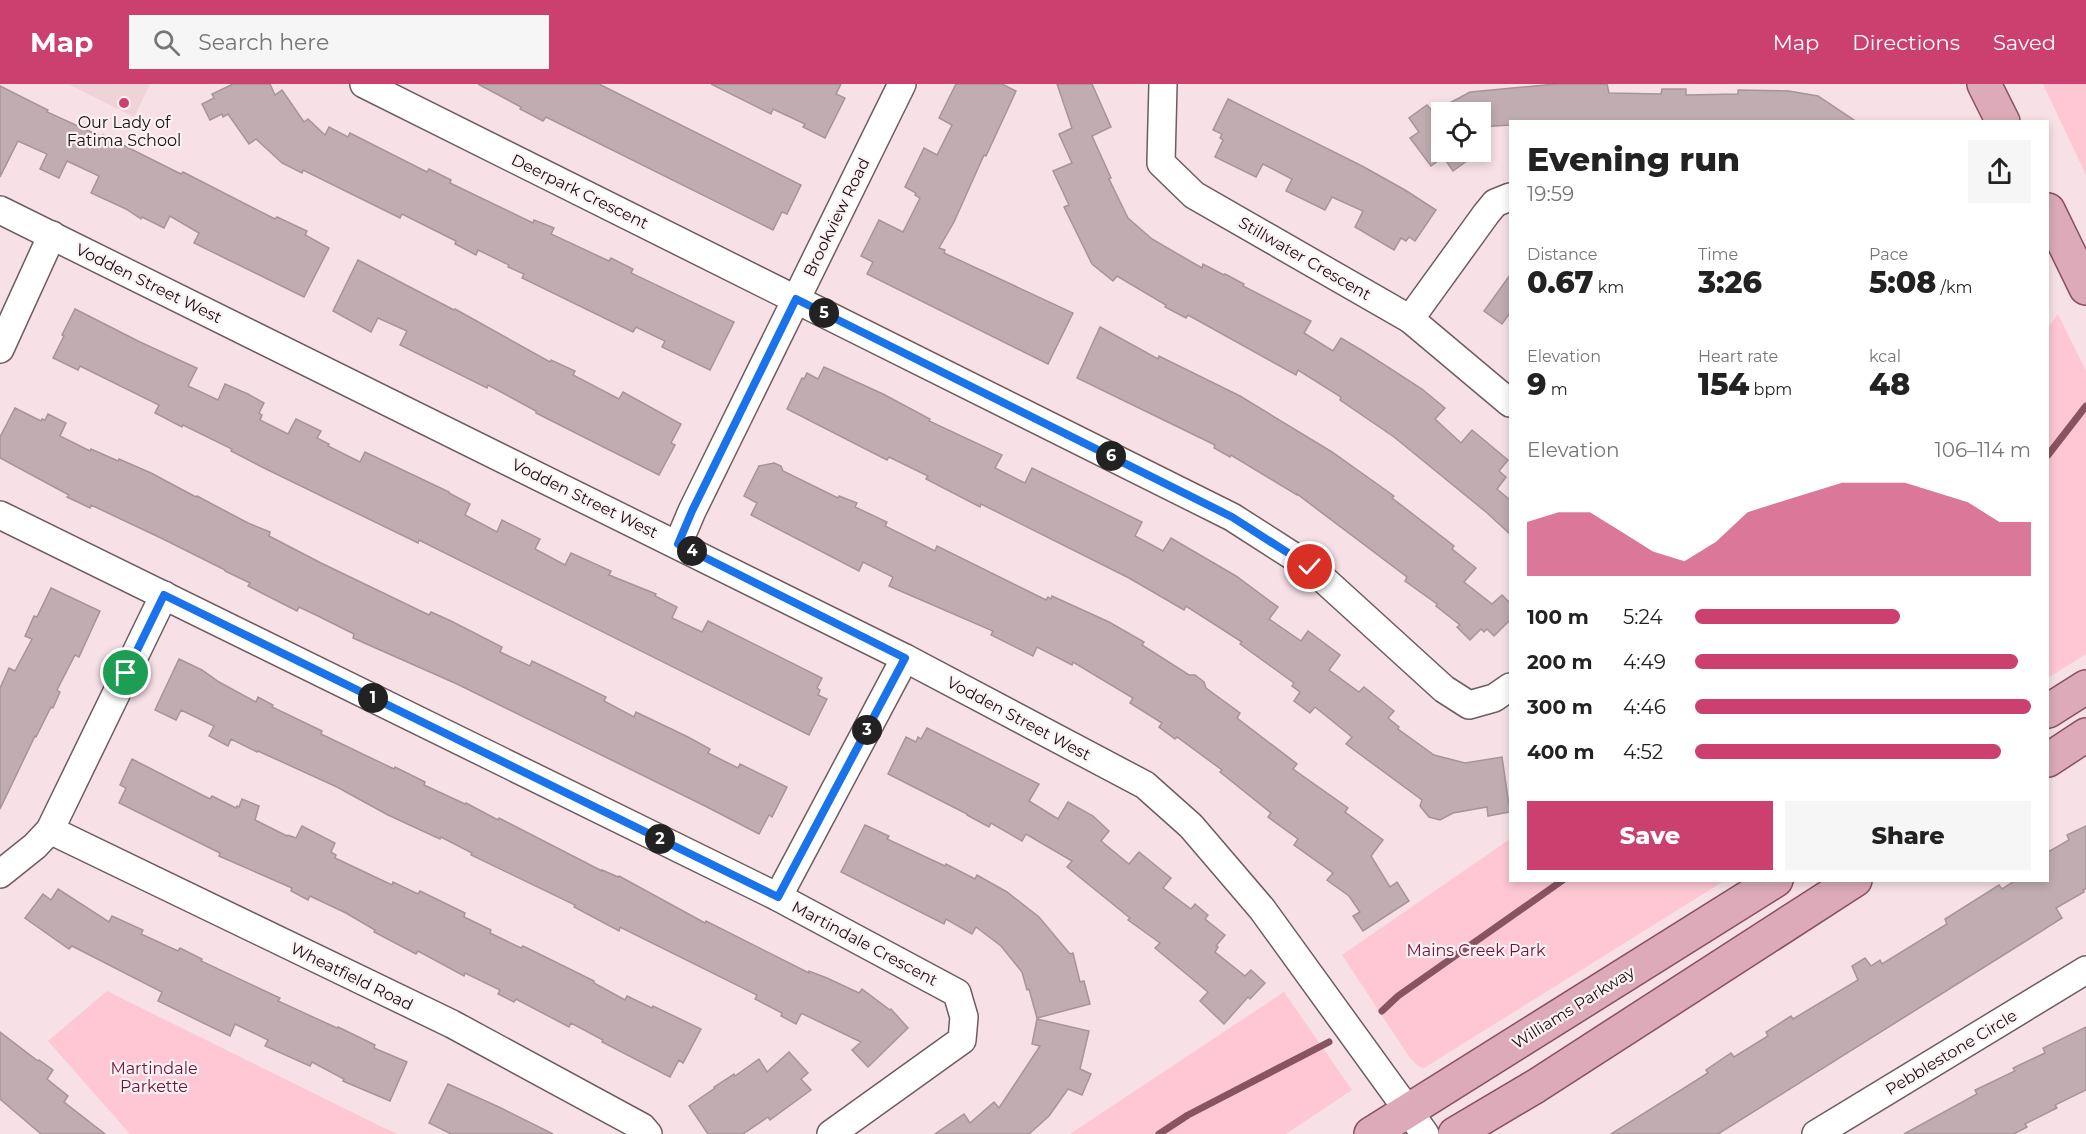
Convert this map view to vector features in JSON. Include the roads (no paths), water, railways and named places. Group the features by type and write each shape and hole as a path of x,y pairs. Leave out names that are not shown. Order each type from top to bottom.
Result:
{"main road":[{"path":"1984,84 2002,120"},
{"path":"2049,212 2086,288"},
{"path":"2049,710 2086,687"},
{"path":"2049,759 2086,735"},
{"name":"Williams Parkway","path":"1371,1134 1417,1122 1773,882"},
{"path":"1455,1134 1536,1086 1853,882"}],"street":[{"name":"Deerpark Crescent","path":"364,84 796,299"},
{"name":"Brookview Road","path":"678,544 692,511 902,84"},
{"name":"Stillwater Crescent","path":"1163,84 1161,163 1194,195 1410,319 1509,402"},
{"path":"1410,319 1485,214 1495,203 1509,197"},
{"name":"Vodden Street West","path":"0,210 905,658 1144,785 1191,826 1262,909 1417,1122"},
{"path":"0,349 52,235"},
{"path":"796,299 1232,517 1310,567 1444,690 1469,705 1494,698 1509,688"},
{"name":"Martindale Crescent","path":"0,514 778,897 957,993 964,1017 962,1041 831,1134"},
{"path":"0,874 35,846 50,830 164,595"},
{"path":"778,897 905,658"},
{"name":"Wheatfield Road","path":"50,830 452,1024 642,1127 648,1134"},
{"name":"Pebblestone Circle","path":"1815,1134 2086,970"}],"waterway":[{"path":"2049,454 2086,406"},
{"path":"1382,1011 1398,996 1560,882"},
{"path":"1159,1134 1188,1115 1329,1042"}],"place":[{"name":"Our Lady of Fatima School","path":"124,103"}],"park label":[{"name":"Mains Creek Park","path":"1476,950"},
{"name":"Martindale Parkette","path":"154,1077"}]}
